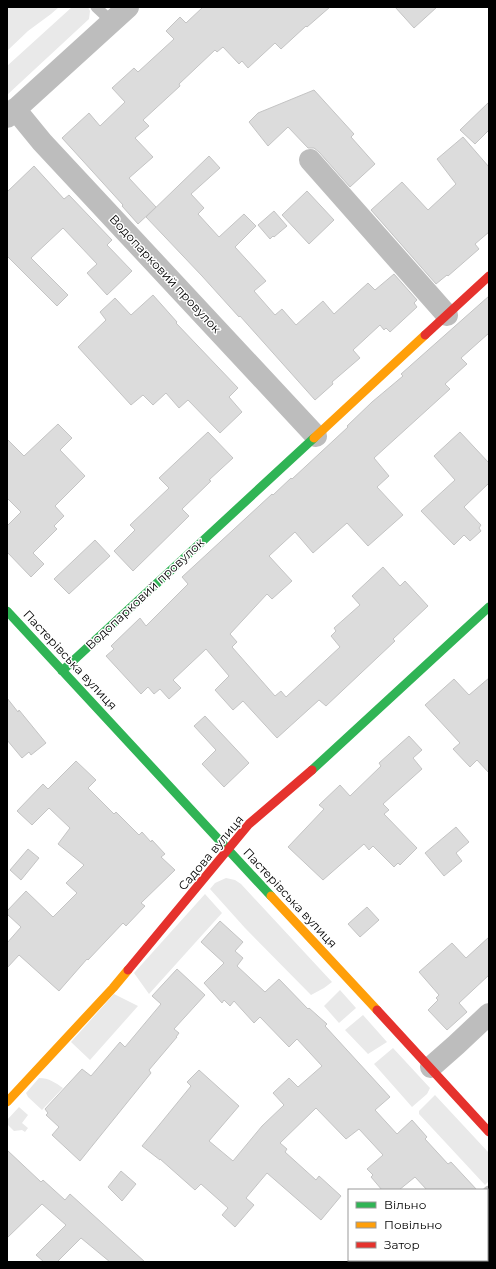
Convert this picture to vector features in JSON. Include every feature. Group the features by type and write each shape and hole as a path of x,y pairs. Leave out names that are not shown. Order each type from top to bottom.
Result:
{"street":[{"path":"11,113 128,7"},
{"name":"Водопарковий провулок","path":"11,113 42,142 316,436"},
{"path":"310,160 447,315"},
{"name":"Водопарковий провулок","path":"62,671 489,276"},
{"name":"Садова вулиця","path":"7,1102 113,988 250,824 300,781 489,607"},
{"name":"Пастерівська вулиця","path":"10,620 62,671 431,1067 489,1132"},
{"path":"431,1067 489,1014"}],"lane":[{"path":"96,7 112,22"}],"shaded area":[{"path":"7,7 59,7 28,31 7,51"},
{"path":"72,7 88,7 90,11 89,19 7,95 7,66"},
{"path":"226,878 235,880 241,884 332,982 311,995 245,928 210,889 215,883"},
{"path":"205,894 222,913 149,994 134,973"},
{"path":"340,990 356,1008 339,1023 324,1006"},
{"path":"114,994 138,1006 90,1060 71,1042"},
{"path":"363,1015 387,1042 368,1054 345,1030"},
{"path":"393,1048 430,1088 427,1094 412,1107 374,1064"},
{"path":"39,1078 49,1080 63,1088 42,1110 28,1097 26,1093"},
{"path":"435,1095 489,1153 489,1181 485,1185 419,1114 419,1111"},
{"path":"19,1107 28,1115 22,1123 28,1128 25,1132 22,1130 14,1131 7,1124 7,1120"}],"building":[{"path":"203,7 330,7 281,49 275,43 248,68 242,61 239,64 223,47 217,52 215,50 179,84 180,86 143,120 149,126 135,138 153,157 129,178 156,207 138,224 122,206 123,205 62,138 89,113 100,126 125,102 112,88 134,68 138,72 174,39 166,31 180,17 186,23"},
{"path":"395,7 437,7 414,28"},
{"path":"314,90 354,134 351,137 375,164 350,187 319,152 314,148 308,148 288,127 268,146 249,122 258,113"},
{"path":"489,102 489,130 475,144 460,130"},
{"path":"463,137 489,167 489,232 475,244 479,249 448,276 447,275 436,284 371,210 402,182 428,210 456,184 437,159"},
{"path":"209,156 220,168 191,194 204,208 198,214 219,237 244,214 256,226 235,247 266,281 254,291 275,315 282,309 296,325 323,301 334,314 368,283 375,290 394,274 417,300 414,303 417,307 390,332 386,328 384,330 380,325 353,350 360,358 332,382 333,384 315,400 240,316 239,317 146,217"},
{"path":"34,166 64,199 69,195 112,240 107,245 132,271 107,295 87,273 97,264 63,228 31,258 68,295 57,306 7,256 7,192"},
{"path":"307,191 334,220 309,244 282,215"},
{"path":"274,211 287,226 270,239 258,225"},
{"path":"153,295 177,322 176,323 238,388 229,397 242,412 220,433 188,400 179,408 166,393 153,405 143,395 131,405 78,347 106,320 100,312 115,298 131,315"},
{"path":"489,296 489,333 461,358 467,364 445,384 450,389 374,458 389,476 377,487 403,515 368,546 347,523 313,553 295,532 269,556 292,581 272,599 267,594 230,634 237,642 232,647 275,696 281,691 286,697 340,647 331,636 336,631 334,628 360,605 352,596 383,567 400,586 405,581 428,606 393,639 395,641 326,706 319,700 277,738 243,701 233,710 215,690 229,676 206,649 173,680 181,688 169,699 160,689 154,694 148,687 141,694 106,656 114,649 111,646 140,618 146,626 188,584 182,577 272,494 273,495 291,478 292,479 348,427 347,426 372,402 403,376 401,374"},
{"path":"58,424 72,438 60,450 85,476 55,506 64,516 54,526 57,529 33,553 44,564 31,577 7,552 7,526 21,512 7,498 7,439 24,456"},
{"path":"208,432 233,458 209,480 211,481 182,509 189,516 133,571 114,551 135,530 130,525 169,488 159,478"},
{"path":"460,432 489,463 489,483 464,507 481,525 479,528 481,531 470,541 464,535 454,545 421,511 455,480 434,456"},
{"path":"95,540 110,556 69,594 54,579"},
{"path":"489,678 489,773 477,760 470,767 453,749 460,743 425,705 454,679 469,695"},
{"path":"7,698 18,712 19,710 46,743 31,755 29,752 22,758 7,740"},
{"path":"205,716 249,763 224,787 202,764 216,750 194,726"},
{"path":"409,736 422,750 413,758 422,769 383,804 389,810 384,814 417,848 400,865 398,863 394,867 373,846 369,850 364,844 323,880 288,847 324,809 319,805 340,785 350,796 381,766 379,763"},
{"path":"76,761 96,780 88,788 114,814 116,812 139,835 142,832 151,842 152,840 165,854 161,857 175,870 141,903 145,906 126,926 123,923 88,960 87,959 59,991 19,955 7,968 7,943 21,927 7,914 7,911 26,891 53,917 77,893 66,883 84,865 58,844 70,828 49,808 32,825 17,811 43,784 48,789"},
{"path":"456,827 469,842 456,853 462,861 444,876 425,853"},
{"path":"28,849 39,858 21,880 10,870"},
{"path":"367,907 379,920 360,937 348,924"},
{"path":"220,921 243,942 235,951 243,958 237,966 265,992 279,979 308,1009 309,1008 327,1024 325,1026 390,1097 375,1110 397,1134 412,1120 427,1137 425,1139 448,1164 451,1162 476,1189 426,1189 415,1177 400,1189 381,1189 371,1177 373,1175 367,1169 383,1155 359,1129 346,1139 316,1108 280,1143 287,1149 285,1152 316,1180 319,1176 341,1196 321,1220 267,1173 246,1198 254,1205 235,1227 222,1215 228,1208 201,1184 195,1190 160,1159 142,1146 191,1086 187,1082 199,1070 239,1106 209,1141 233,1161 262,1126 284,1105 273,1093 289,1078 298,1087 322,1066 297,1039 289,1047 260,1017 254,1023 234,1001 230,1006 224,1000 222,1003 204,983 224,963 201,942"},
{"path":"489,937 489,975 459,1003 467,1012 447,1030 428,1010 438,1000 436,998 439,995 419,972 452,943 466,958"},
{"path":"177,969 205,995 174,1029 179,1033 177,1037 149,1070 151,1073 80,1161 52,1135 59,1127 46,1115 48,1113 45,1109 82,1069 91,1076 120,1042 125,1047 161,1004 152,996"},
{"path":"7,1150 41,1182 43,1180 65,1200 70,1194 145,1262 110,1262 81,1238 57,1262 44,1262 36,1255 66,1225 42,1204 7,1238"},
{"path":"121,1171 136,1184 122,1201 108,1187"}],"traffic: fast":[{"path":"62,671 314,438"},
{"path":"312,770 489,607"},
{"path":"7,611 271,896"}],"traffic: slow":[{"path":"314,438 425,335"},
{"path":"271,896 377,1010"},
{"path":"7,1102 128,970"}],"traffic: jam":[{"path":"425,335 489,276"},
{"path":"128,970 249,824 312,770"},
{"path":"377,1010 489,1132"}]}
